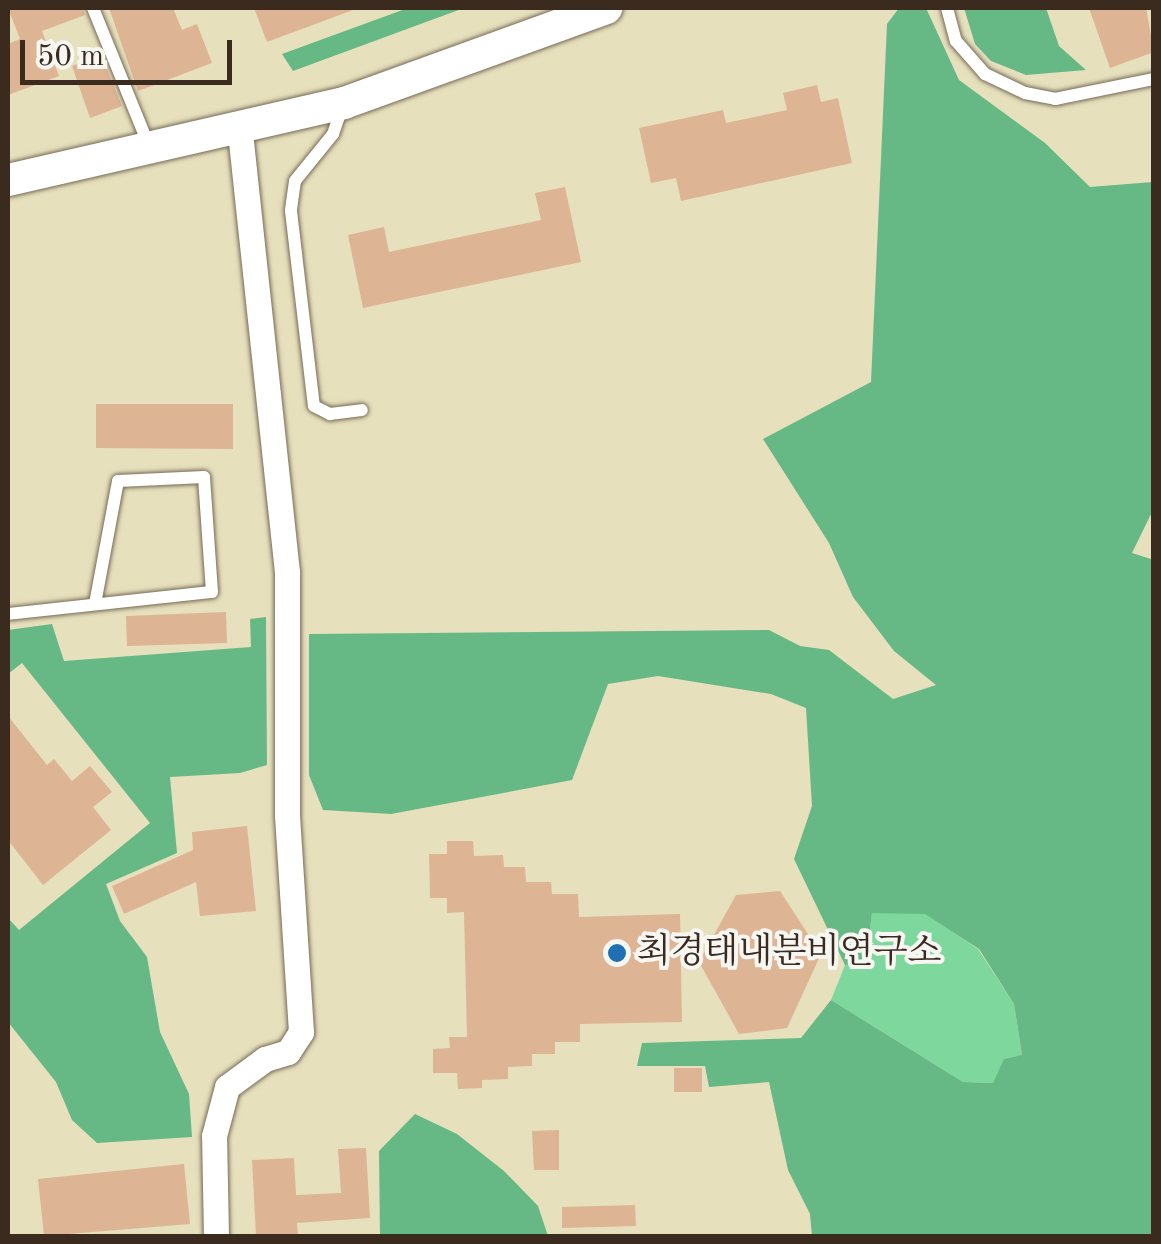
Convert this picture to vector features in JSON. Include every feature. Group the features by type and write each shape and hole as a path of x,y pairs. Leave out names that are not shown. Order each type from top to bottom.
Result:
{"street":[{"path":"8,180 344,103 606,8"},
{"path":"216,1236 214,1136 227,1087 265,1059 288,1052 302,1032 287,815 287,572 239,124"}],"lane":[{"path":"93,8 149,146"},
{"path":"947,8 956,41 986,74 1025,93 1055,99 1153,78"},
{"path":"344,103 333,134 296,182 291,212 314,406 330,414 362,410"},
{"path":"8,614 212,592 204,477 118,481 95,604"}],"green space":[{"path":"408,8 464,8 293,71 282,54"},
{"path":"899,8 926,8 959,80 1045,143 1090,187 1153,182 1153,510 1132,553 1154,560 1153,1236 812,1236 810,1214 788,1170 769,1082 709,1087 705,1066 637,1066 642,1043 801,1038 831,1000 963,1082 993,1083 1004,1059 1022,1055 1014,1004 979,949 925,914 872,913 866,962 845,965 794,859 812,806 806,708 771,694 658,676 608,684 572,780 391,814 323,810 309,775 309,634 769,630 800,646 829,650 893,699 936,685 894,651 853,597 829,543 763,439 871,382 887,24"},
{"path":"964,8 1046,8 1059,46 1086,70 1026,75 991,61 975,44"},
{"path":"266,617 267,765 240,773 170,777 177,853 106,884 120,921 147,957 160,1032 189,1094 192,1137 97,1143 72,1120 56,1082 8,1022 8,918 19,930 150,823 22,663 8,674 8,630 52,624 64,661 251,647 250,619"},
{"path":"872,912 925,913 978,949 1014,1004 1022,1055 994,1083 963,1082 831,1000 845,965 866,962"},
{"path":"415,1114 457,1134 504,1171 538,1206 548,1236 380,1236 379,1151"}],"building":[{"path":"8,8 83,8 85,15 42,31 59,76 8,95 8,44 20,39"},
{"path":"109,8 173,8 182,30 197,24 212,63 138,91"},
{"path":"254,8 353,8 353,10 267,42"},
{"path":"1089,8 1146,8 1154,52 1110,68"},
{"path":"101,55 122,106 90,118 72,66"},
{"path":"817,85 821,102 838,98 852,163 681,201 676,178 651,183 639,128 723,110 726,123 787,110 783,93"},
{"path":"565,187 581,262 363,308 348,235 384,227 389,252 541,220 535,193"},
{"path":"96,404 233,404 233,449 96,448"},
{"path":"226,612 227,643 127,646 126,616"},
{"path":"8,716 47,765 54,759 72,781 90,766 112,792 93,807 111,830 43,885 8,840"},
{"path":"247,826 256,911 200,916 196,882 124,914 112,886 193,850 192,832"},
{"path":"447,841 473,841 474,856 503,855 504,867 525,867 526,882 551,882 552,894 578,894 579,917 680,914 682,1022 580,1024 580,1042 555,1042 555,1054 532,1054 532,1066 508,1067 508,1079 482,1080 482,1088 458,1089 457,1073 433,1073 433,1049 450,1048 449,1037 467,1037 464,912 447,913 447,898 430,898 429,854 447,854"},
{"path":"780,891 821,954 787,1028 739,1034 699,962 736,895"},
{"path":"674,1068 702,1068 702,1092 674,1092"},
{"path":"559,1130 559,1170 534,1170 532,1131"},
{"path":"366,1148 370,1218 297,1223 298,1236 256,1236 252,1160 294,1158 296,1195 341,1193 338,1149"},
{"path":"184,1164 190,1224 44,1236 38,1179"},
{"path":"635,1205 636,1226 562,1228 562,1207"}],"place":[{"name":"최경태내분비연구소","path":"617,953"}]}
